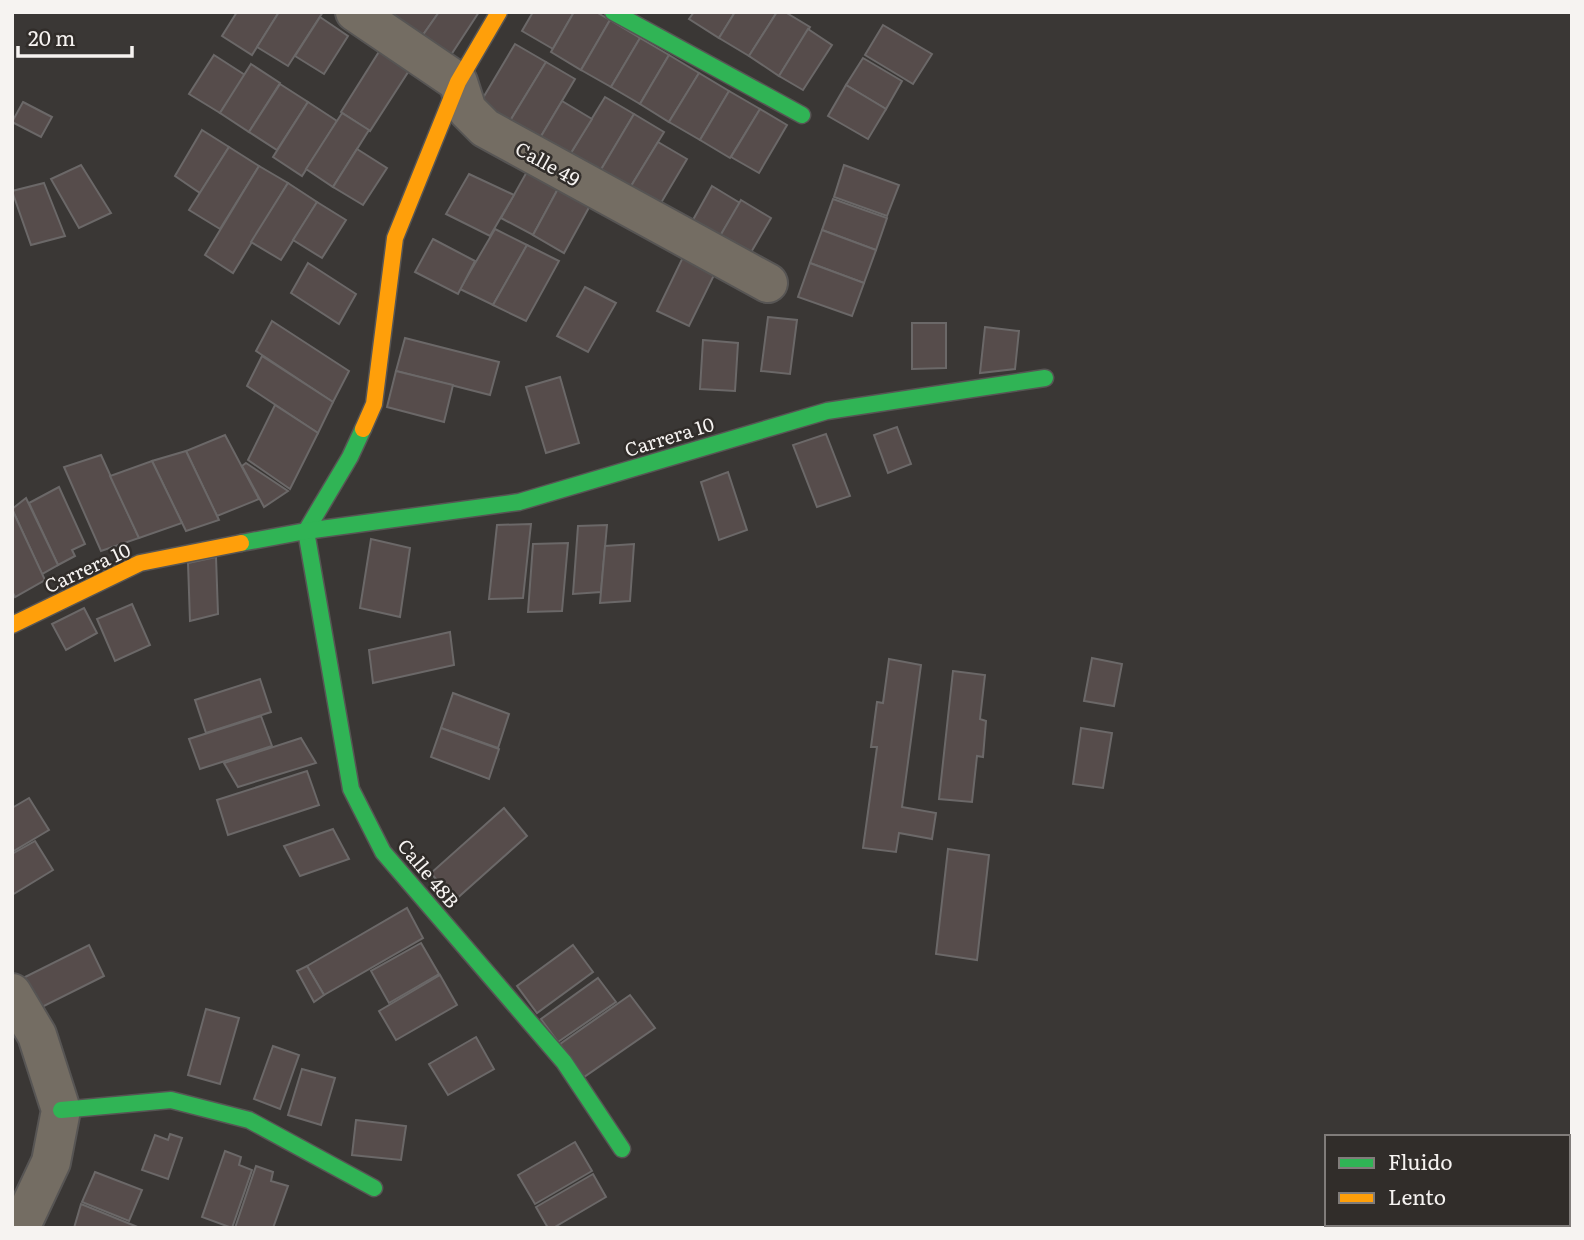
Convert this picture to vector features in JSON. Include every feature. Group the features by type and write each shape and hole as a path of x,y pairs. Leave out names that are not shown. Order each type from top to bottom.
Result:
{"street":[{"path":"355,12 458,82"},
{"path":"306,531 350,457 374,404 395,238 458,82 499,12"},
{"path":"613,12 802,116"},
{"name":"Calle 49","path":"458,82 467,110 485,128 768,283"},
{"name":"Carrera 10","path":"12,625 140,563 306,531 519,502 827,411 1045,378"},
{"name":"Calle 48B","path":"306,531 351,789 383,852 564,1062 622,1149"},
{"path":"12,993 37,1035 61,1110 51,1162 20,1228"},
{"path":"61,1110 171,1100 249,1120 374,1188"}],"building":[{"path":"237,12 279,12 252,55 222,36"},
{"path":"279,12 323,12 288,66 257,47"},
{"path":"396,12 439,12 418,42 389,23"},
{"path":"439,12 479,12 447,61 418,42"},
{"path":"533,12 574,12 553,49 522,31"},
{"path":"574,12 596,12 610,20 581,70 551,52"},
{"path":"694,12 735,12 719,38 689,19"},
{"path":"735,12 777,12 749,56 719,38"},
{"path":"777,12 785,12 810,27 779,76 749,56"},
{"path":"320,17 348,36 324,74 295,56"},
{"path":"610,20 640,38 611,87 581,70"},
{"path":"883,25 932,54 913,84 865,55"},
{"path":"808,29 832,45 803,90 779,76"},
{"path":"640,38 669,55 640,104 611,87"},
{"path":"515,44 546,62 510,121 480,103"},
{"path":"382,47 412,66 370,131 341,112"},
{"path":"214,55 245,75 220,113 189,94"},
{"path":"669,55 699,73 669,122 640,104"},
{"path":"863,58 902,81 886,109 846,85"},
{"path":"546,62 575,79 540,138 510,121"},
{"path":"251,64 280,83 249,132 220,113"},
{"path":"699,73 729,91 700,140 669,122"},
{"path":"280,84 308,102 277,150 249,132"},
{"path":"846,85 886,109 868,139 828,116"},
{"path":"729,91 760,109 730,158 700,140"},
{"path":"605,97 634,114 599,173 569,156"},
{"path":"562,101 592,119 569,156 540,138"},
{"path":"23,102 52,117 41,137 12,122"},
{"path":"308,102 337,121 302,176 273,157"},
{"path":"760,109 787,125 759,173 731,157"},
{"path":"342,113 369,130 333,187 306,169"},
{"path":"634,114 664,132 628,191 599,173"},
{"path":"202,130 229,147 200,193 175,176"},
{"path":"658,142 687,159 658,208 628,191"},
{"path":"229,147 259,166 220,229 189,210"},
{"path":"357,149 387,168 363,205 333,187"},
{"path":"81,165 111,213 79,228 51,179"},
{"path":"844,165 899,185 887,216 834,197"},
{"path":"259,166 288,183 233,273 205,255"},
{"path":"529,168 560,185 533,235 501,218"},
{"path":"469,174 514,195 490,236 446,214"},
{"path":"44,183 65,236 31,245 12,191"},
{"path":"288,183 317,202 281,260 251,242"},
{"path":"560,185 592,202 564,253 533,235"},
{"path":"712,186 740,203 716,243 689,227"},
{"path":"833,199 887,218 876,250 822,230"},
{"path":"741,200 771,218 746,261 716,243"},
{"path":"317,202 346,220 322,258 293,240"},
{"path":"495,229 527,245 493,305 460,289"},
{"path":"822,230 876,250 864,283 810,263"},
{"path":"433,239 475,261 458,294 415,272"},
{"path":"527,245 559,261 526,321 493,305"},
{"path":"687,249 719,265 689,326 657,311"},
{"path":"308,263 356,294 339,324 291,293"},
{"path":"810,263 864,283 852,316 798,297"},
{"path":"585,287 616,303 588,352 557,336"},
{"path":"768,317 797,320 790,374 761,371"},
{"path":"272,321 349,371 333,402 256,351"},
{"path":"912,323 946,323 946,368 912,369"},
{"path":"985,327 1019,331 1015,369 980,373"},
{"path":"405,338 499,362 490,395 396,371"},
{"path":"703,340 738,343 735,391 700,389"},
{"path":"262,356 333,402 318,433 247,386"},
{"path":"396,371 453,385 444,422 387,407"},
{"path":"560,377 579,443 546,453 526,387"},
{"path":"275,405 318,433 290,489 248,460"},
{"path":"897,427 911,464 888,473 874,435"},
{"path":"826,434 850,496 817,507 793,445"},
{"path":"225,435 259,499 217,516 186,451"},
{"path":"186,451 219,520 186,531 152,461"},
{"path":"101,455 139,538 101,551 64,467"},
{"path":"152,461 182,523 139,538 110,476"},
{"path":"246,463 288,491 264,507 242,466"},
{"path":"728,472 747,530 719,540 701,482"},
{"path":"59,487 85,544 72,550 75,556 58,565 29,503"},
{"path":"26,498 58,565 42,574 12,509"},
{"path":"12,509 45,580 15,597 12,591"},
{"path":"531,524 523,598 489,599 497,525"},
{"path":"607,525 601,592 573,594 578,526"},
{"path":"371,539 410,548 400,617 360,608"},
{"path":"568,543 562,611 528,612 533,544"},
{"path":"634,544 630,601 600,603 605,546"},
{"path":"216,557 218,614 190,621 188,563"},
{"path":"132,604 150,645 115,661 97,619"},
{"path":"84,608 97,633 66,650 52,624"},
{"path":"450,632 454,665 373,683 369,650"},
{"path":"1092,658 1122,664 1114,706 1084,701"},
{"path":"889,659 921,665 902,807 936,813 932,839 899,833 896,852 863,848 877,747 871,747 877,702 883,703"},
{"path":"953,671 985,675 980,719 986,721 983,757 977,756 972,802 939,799"},
{"path":"260,679 271,712 206,733 195,700"},
{"path":"453,693 509,714 498,748 441,728"},
{"path":"261,716 272,746 200,769 189,739"},
{"path":"441,728 499,749 489,779 431,757"},
{"path":"1081,728 1112,733 1103,788 1073,784"},
{"path":"301,738 316,763 238,787 224,763"},
{"path":"307,771 319,805 228,835 217,800"},
{"path":"29,798 49,830 12,852 12,808"},
{"path":"504,808 527,836 454,901 431,873"},
{"path":"333,829 349,859 300,876 284,846"},
{"path":"35,841 53,870 12,895 12,854"},
{"path":"948,849 989,855 977,960 936,954"},
{"path":"407,908 423,938 324,995 307,966"},
{"path":"421,943 439,974 389,1003 371,971"},
{"path":"89,945 104,976 28,1014 13,983"},
{"path":"573,945 593,972 537,1013 517,986"},
{"path":"307,966 324,995 314,1002 297,971"},
{"path":"440,975 457,1005 396,1040 379,1011"},
{"path":"598,978 616,1002 558,1042 541,1019"},
{"path":"630,995 655,1028 584,1077 560,1044"},
{"path":"206,1009 239,1018 220,1084 188,1075"},
{"path":"476,1037 494,1069 448,1095 429,1064"},
{"path":"273,1046 299,1055 280,1109 254,1099"},
{"path":"302,1069 335,1078 321,1125 288,1115"},
{"path":"356,1120 406,1126 401,1160 352,1155"},
{"path":"170,1134 182,1138 168,1179 142,1170 155,1135 168,1140"},
{"path":"575,1142 592,1171 535,1204 518,1175"},
{"path":"225,1151 241,1157 239,1165 252,1170 232,1228 202,1217"},
{"path":"256,1166 273,1172 271,1181 288,1186 273,1228 235,1228"},
{"path":"95,1172 142,1190 129,1221 82,1202"},
{"path":"593,1174 606,1197 553,1228 548,1228 536,1207"},
{"path":"81,1204 113,1217 140,1228 74,1228"}],"traffic: fast":[{"path":"613,12 802,115"},
{"path":"241,543 306,531 519,502 827,411 1045,378"},
{"path":"363,429 350,457 306,531 351,789 383,852 564,1062 622,1149"},
{"path":"61,1110 171,1100 249,1120 374,1188"}],"traffic: slow":[{"path":"363,429 374,404 395,238 458,82 499,12"},
{"path":"12,625 140,563 241,543"}]}
